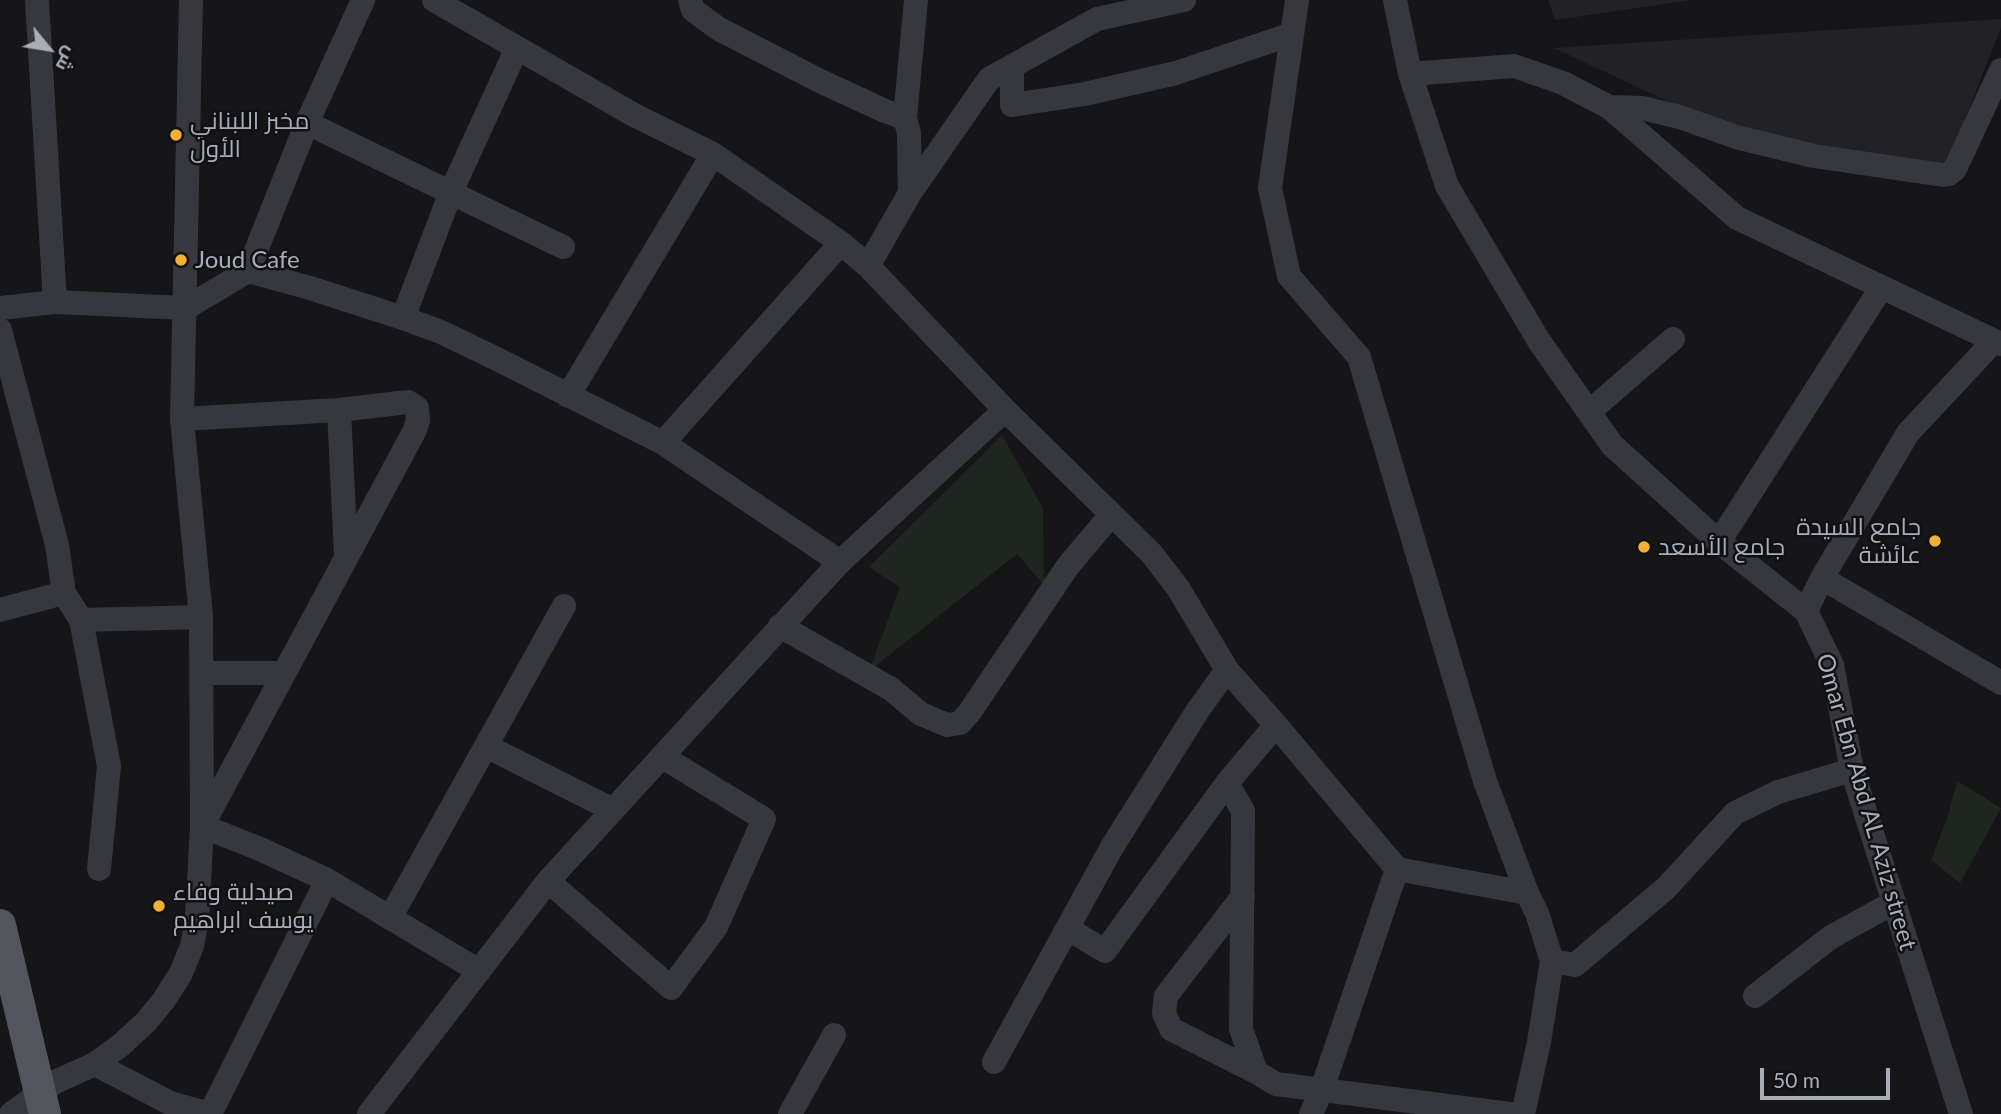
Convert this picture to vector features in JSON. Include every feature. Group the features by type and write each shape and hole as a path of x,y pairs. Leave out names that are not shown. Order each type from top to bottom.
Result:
{"main road":[{"path":"0,925 43,1104"}],"street":[{"path":"37,0 55,302"},
{"path":"11,1114 43,1104 71,1073 95,1064 121,1045 146,1021 164,1000 181,973 192,946 197,920 202,826 201,618 182,419 191,0"},
{"path":"0,308 55,302 186,308 248,271 307,123 363,0"},
{"path":"434,0 634,116 713,154 841,243 868,266 1005,410 1151,553 1178,588 1227,670 1397,869 1527,893"},
{"path":"690,0 693,10 719,29 820,81 905,118"},
{"path":"910,192 909,134 905,118 916,0"},
{"path":"868,266 910,192 989,79 1097,19 1184,0"},
{"path":"1297,0 1270,188 1289,276 1359,357 1485,781 1537,913 1552,961 1539,1042 1523,1114"},
{"name":"Omar Ebn Abd AL Aziz street","path":"1395,0 1410,75 1447,186 1539,341 1612,445 1718,542 1806,611 1832,665 1852,770 1961,1114"},
{"path":"1012,66 1012,106 1085,94 1176,73 1292,34"},
{"path":"403,318 452,192 517,48"},
{"path":"1410,75 1514,66 1563,83 1609,107 1737,218 1997,343 1908,433 1806,611"},
{"path":"1609,107 1642,108 1680,117 1736,136 1814,156 1942,175 1955,169 2001,70"},
{"path":"307,123 563,247"},
{"path":"568,396 713,154"},
{"path":"663,443 841,243"},
{"path":"248,271 310,288 441,332 663,443 839,562"},
{"path":"1718,542 1881,288"},
{"path":"0,330 57,545 64,593 80,620 109,766 99,869"},
{"path":"1589,412 1673,339"},
{"path":"182,419 339,410 408,402 417,408 418,420 202,826"},
{"path":"339,410 346,558"},
{"path":"369,1114 548,881 839,562 1005,410"},
{"path":"780,626 891,690 921,714 947,725 960,723 1068,566 1111,515"},
{"path":"1822,579 2001,683"},
{"path":"0,610 64,593"},
{"path":"390,918 564,606"},
{"path":"80,620 201,618"},
{"path":"993,1062 1112,847 1198,710 1227,670"},
{"path":"201,673 284,673"},
{"path":"1068,929 1105,951 1227,783 1276,725"},
{"path":"486,746 613,810"},
{"path":"548,881 671,988 716,927 764,819 663,757"},
{"path":"1552,961 1575,965 1666,888 1735,813 1777,792 1852,770"},
{"path":"1227,783 1243,811 1241,1030 1256,1072"},
{"path":"202,826 327,880 479,971"},
{"path":"1311,1114 1397,869"},
{"path":"95,1064 170,1103 210,1114 327,880"},
{"path":"1243,896 1166,996 1164,1013 1171,1029 1276,1084 1510,1114"},
{"path":"1755,996 1831,937 1893,903"},
{"path":"790,1114 834,1035"}],"shaded area":[{"path":"1548,0 1692,0 1555,20"},
{"path":"2001,19 2001,28 1945,169 1767,143 1669,102 1554,48"},
{"path":"1002,435 1043,508 1044,585 1017,554 869,671 900,587 869,567"},
{"path":"1957,781 2001,808 1960,883 1931,860 1948,816"}],"place":[{"name":"مخبز اللبناني الأول","path":"176,135"},
{"name":"Joud Cafe","path":"181,260"},
{"name":"جامع السيدة عائشة","path":"1935,541"},
{"name":"جامع الأسعد","path":"1644,547"},
{"name":"صيدلية وفاء يوسف ابراهيم","path":"159,906"}]}
